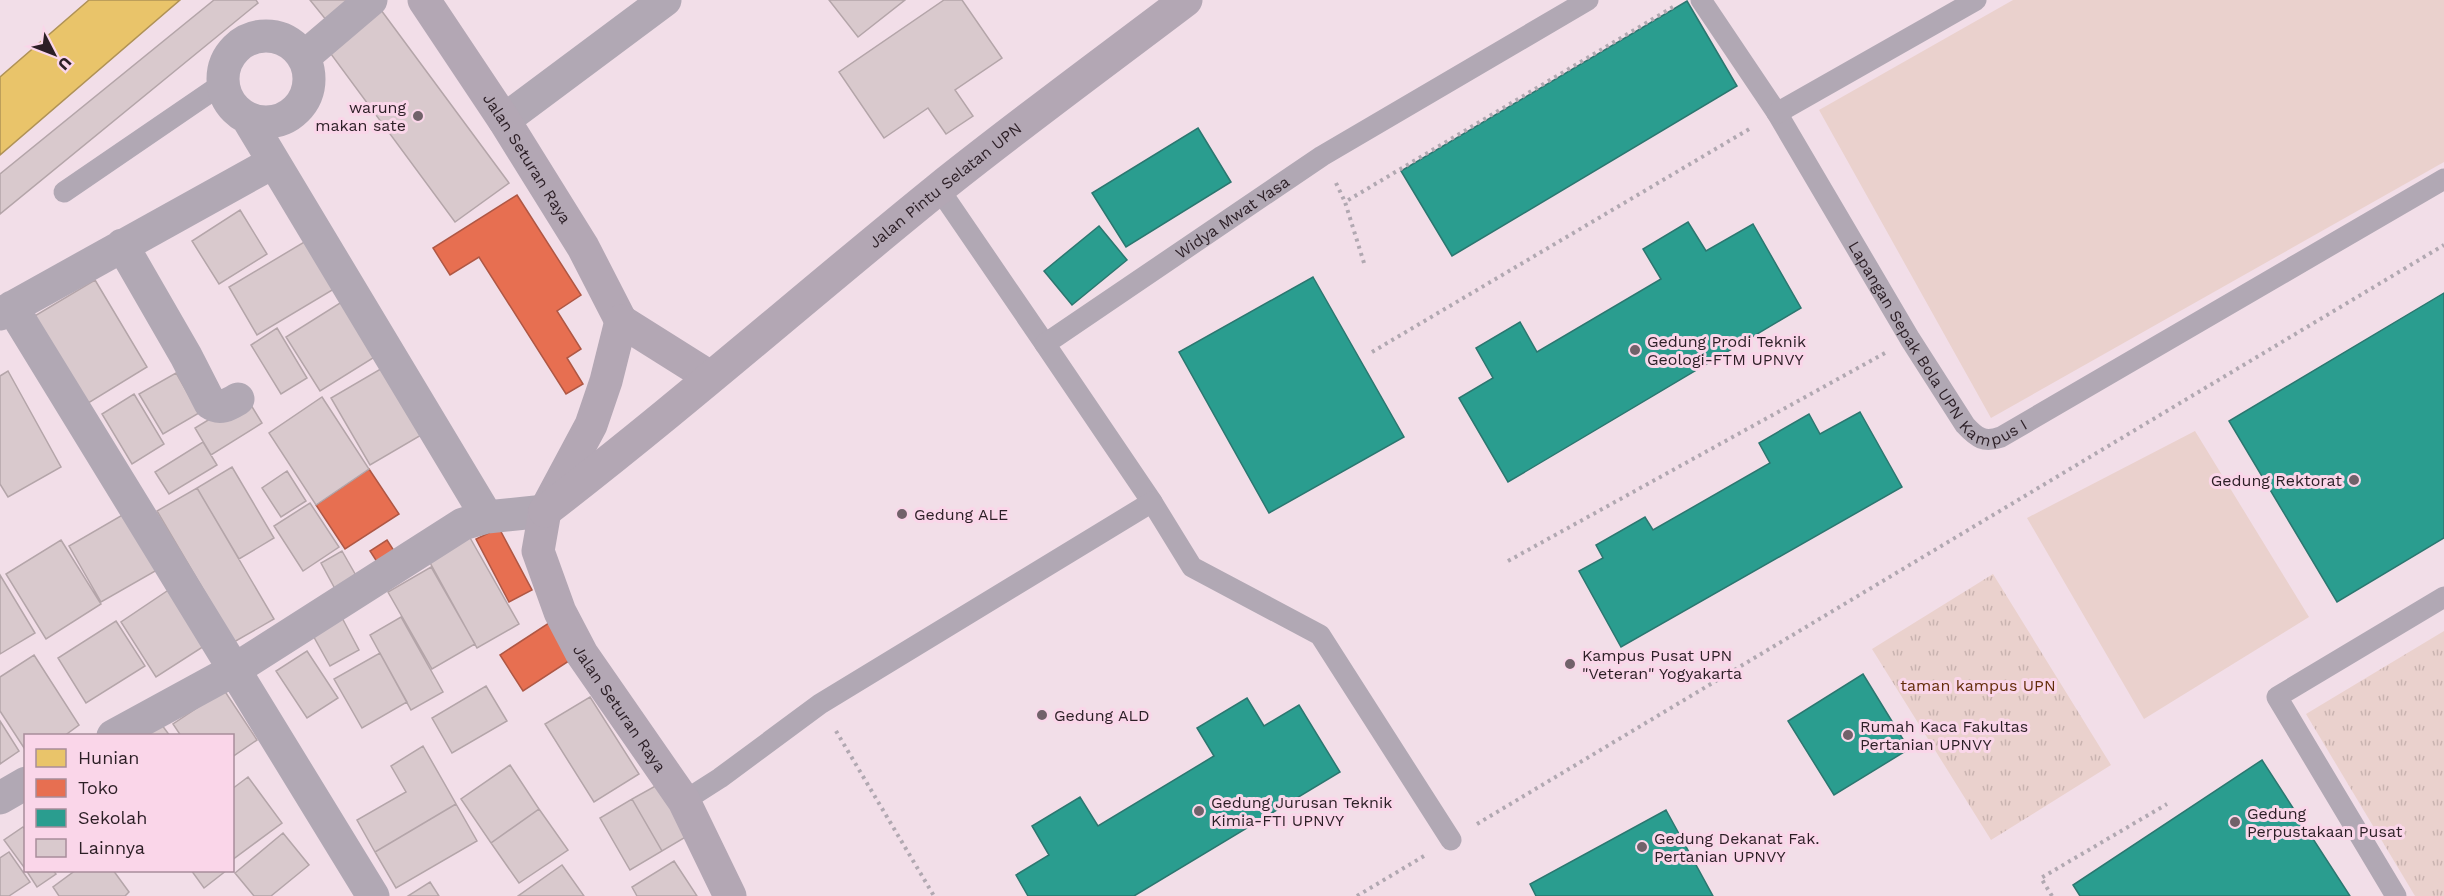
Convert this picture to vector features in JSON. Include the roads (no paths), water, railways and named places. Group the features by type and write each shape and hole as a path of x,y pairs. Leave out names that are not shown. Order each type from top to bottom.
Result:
{"main road":[{"name":"Jalan Seturan Raya","path":"423,0 504,120 583,247 621,321 606,381 591,425 545,511 537,551 560,612 582,654 684,801 730,896"},
{"name":"Jalan Pintu Selatan UPN","path":"710,377 939,189 1186,0"},
{"path":"545,511 648,431 710,377 621,321"}],"street":[{"path":"304,57 371,0"},
{"path":"504,120 665,0"},
{"path":"267,35 282,38 295,46 304,57 309,70 309,84 298,108 287,117 274,122 248,119 236,111 227,99 222,84 223,69 229,55 239,44 252,37 267,35"},
{"path":"248,119 272,163 487,516"},
{"path":"272,163 6,311 234,670 373,896"},
{"path":"122,245 186,356 210,403 216,407 223,407 238,399"},
{"path":"115,734 234,670 463,524 487,516 545,511"},
{"path":"0,798 24,784"}],"lane":[{"name":"Widya Mwat Yasa","path":"1045,344 1322,156 1588,0"},
{"path":"1701,0 1777,113 1976,0"},
{"path":"64,192 222,84"},
{"name":"Lapangan Sepak Bola UPN Kampus I","path":"1777,113 1910,339 1965,425 1975,436 1988,442 2001,437 2444,179"},
{"path":"939,189 1152,502 1192,567 1320,635 1451,840"},
{"path":"684,801 720,778 820,704 1152,502"},
{"path":"2396,896 2277,698 2444,597"}],"place":[{"name":"warung makan sate","path":"418,116"},
{"name":"Gedung Prodi Teknik Geologi-FTM UPNVY","path":"1635,350"},
{"name":"Gedung Rektorat","path":"2354,480"},
{"name":"Gedung ALE","path":"902,514"},
{"name":"Kampus Pusat UPN \"Veteran\" Yogyakarta","path":"1570,664"},
{"name":"Gedung ALD","path":"1042,715"},
{"name":"Rumah Kaca Fakultas Pertanian UPNVY","path":"1848,735"},
{"name":"Gedung Jurusan Teknik Kimia-FTI UPNVY","path":"1199,811"},
{"name":"Gedung Perpustakaan Pusat","path":"2235,822"},
{"name":"Gedung Dekanat Fak. Pertanian UPNVY","path":"1642,847"}],"park label":[{"name":"taman kampus UPN","path":"1978,685"}]}
